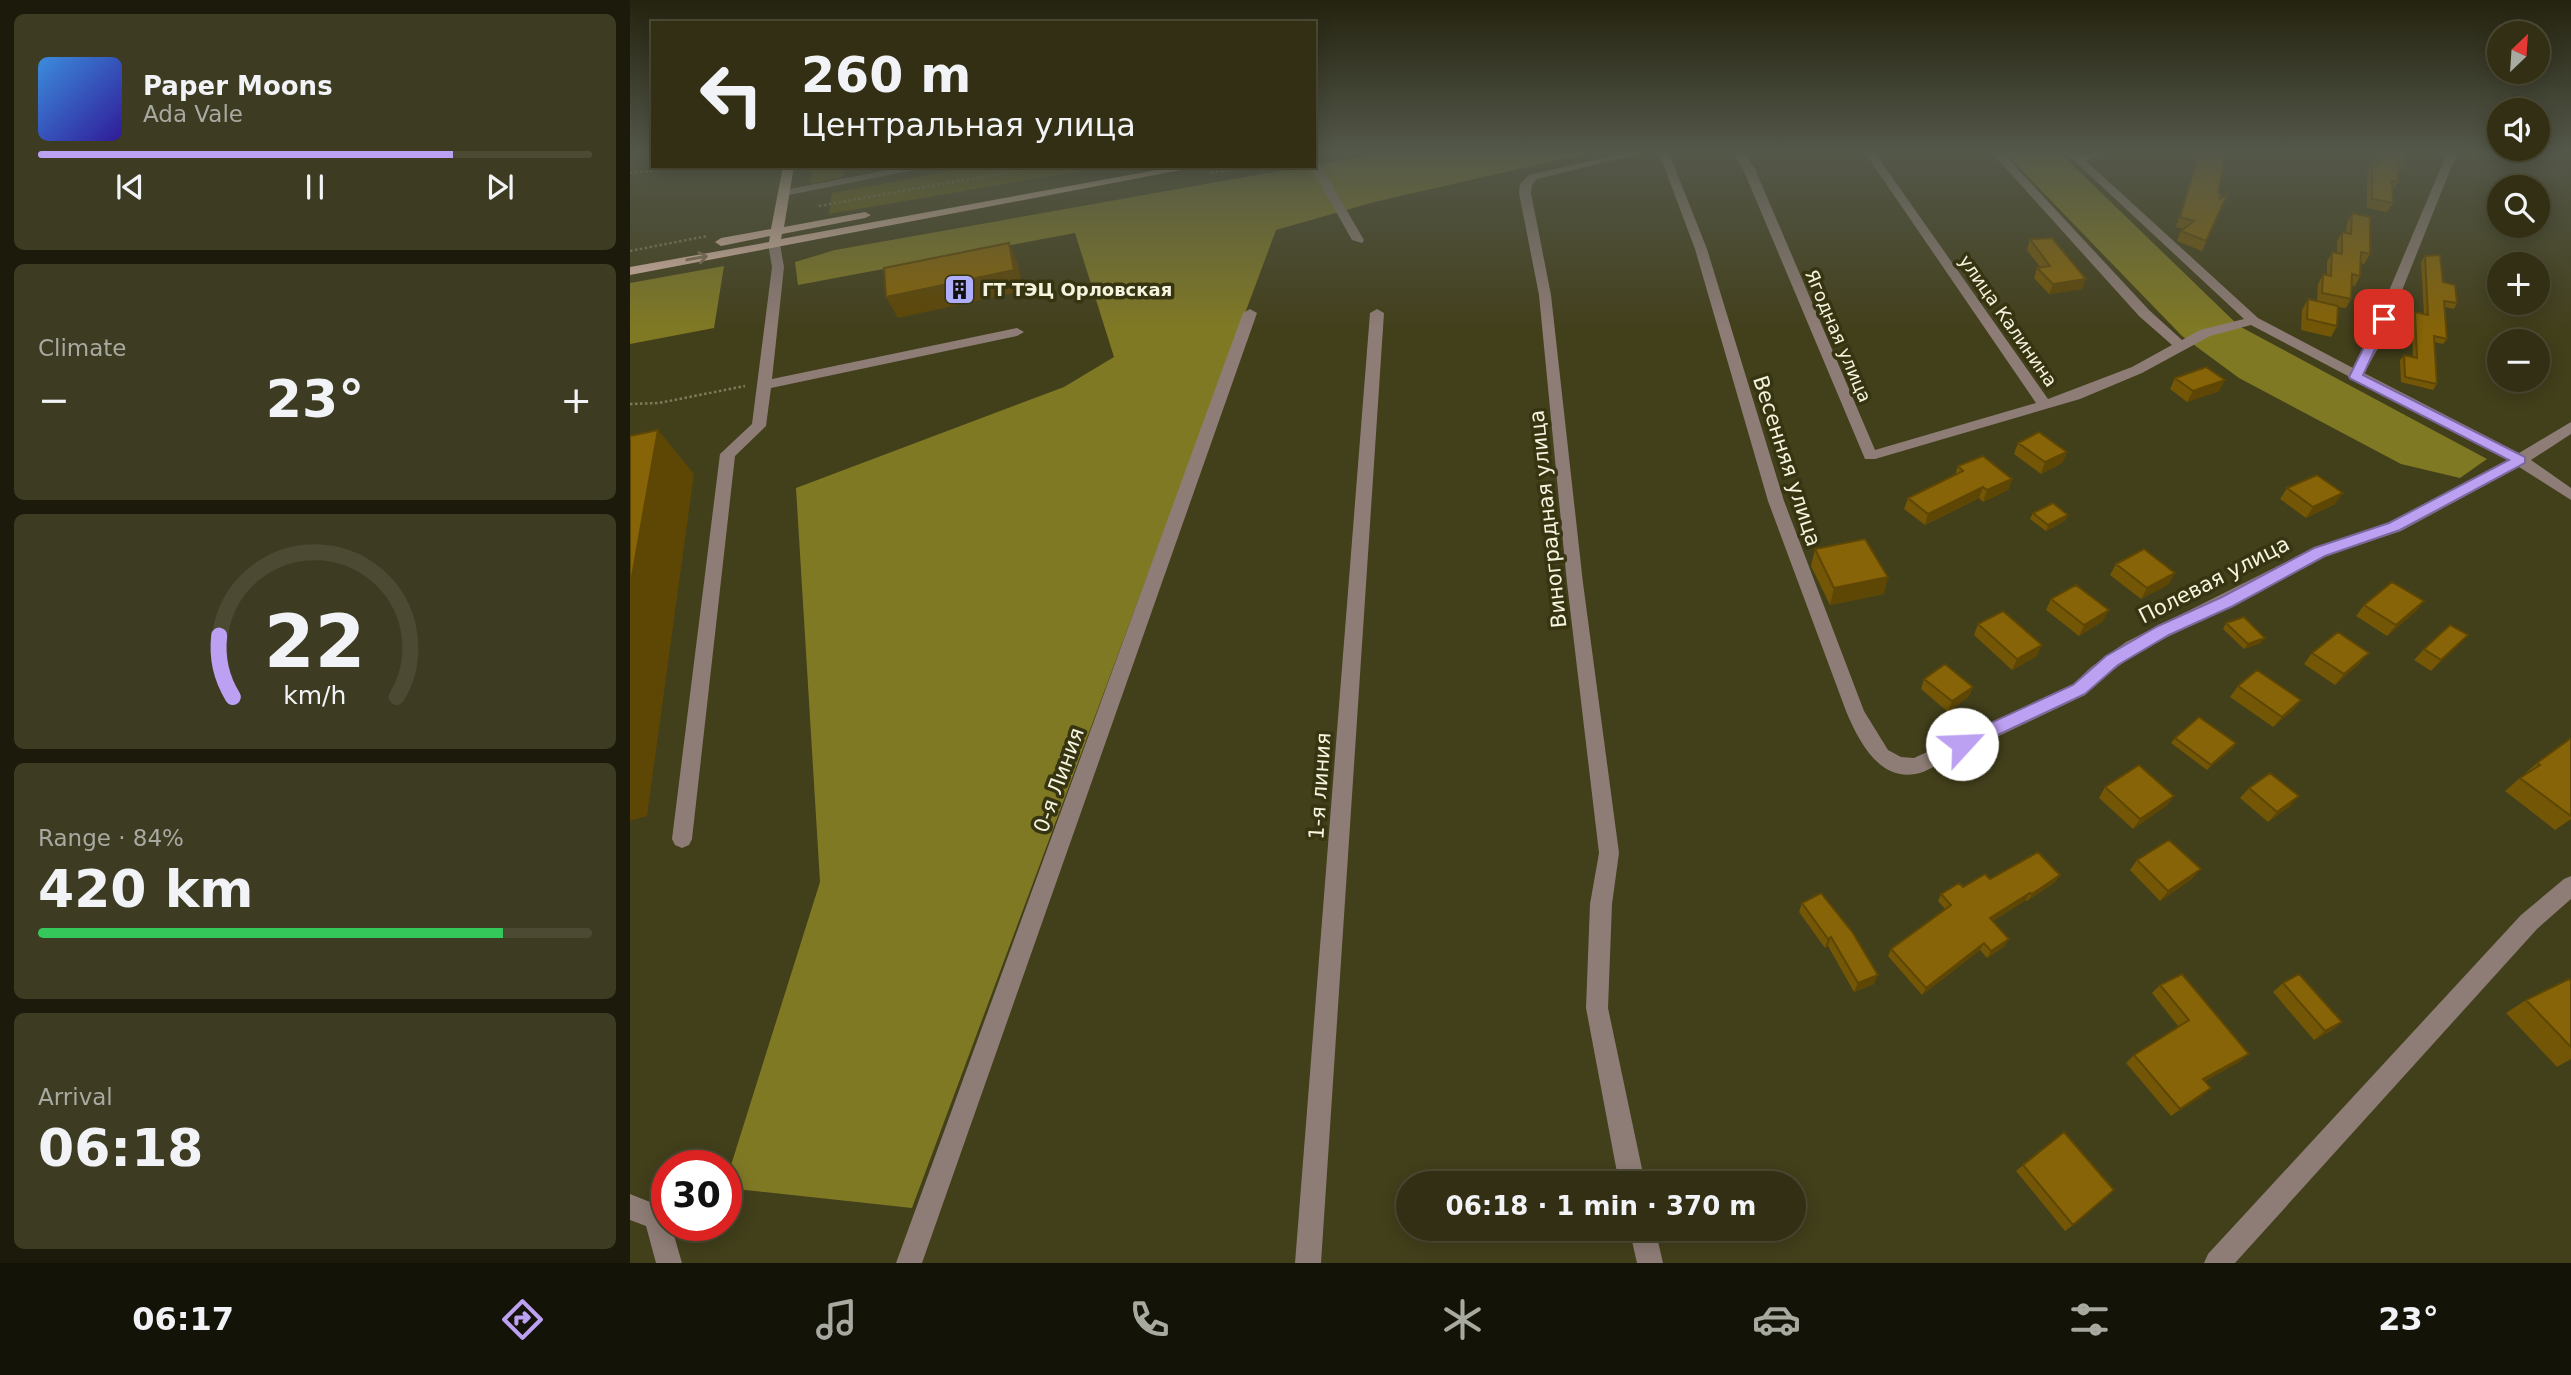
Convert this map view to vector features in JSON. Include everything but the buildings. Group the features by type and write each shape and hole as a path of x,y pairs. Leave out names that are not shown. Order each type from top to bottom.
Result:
{"main road":[{"path":"775,238 780,212"},
{"path":"630,271 907,212"},
{"path":"630,259 927,212"}],"street":[{"path":"1342,212 1358,240"},
{"name":"Виноградная улица","path":"1529,212 1545,295 1575,583 1609,853 1601,904 1597,1008 1630,1171"},
{"name":"Весенняя улица","path":"1687,212 1701,249 1751,423 1803,577 1865,733 1881,756 1898,765"},
{"name":"Ягодная улица","path":"1767,212 1870,456 2045,405"},
{"name":"улица Калинина","path":"1911,212 2045,405"},
{"path":"2051,212 2144,313 2182,347"},
{"path":"2135,212 2253,321 2356,377 2520,460 2571,495"},
{"path":"2356,377 2374,343 2428,212"},
{"path":"682,839 728,454 759,426 778,268 775,238"},
{"name":"0-я Линия","path":"909,1263 1250,313"},
{"name":"1-я линия","path":"1308,1263 1377,313"},
{"path":"2045,405 2104,386 2205,333 2253,321"},
{"path":"764,383 1017,332"},
{"name":"Полевая улица","path":"1898,765 1916,766 2079,690 2112,660 2163,630 2227,601 2320,552 2395,527 2520,460 2571,427"},
{"path":"2217,1263 2529,922 2571,886"},
{"path":"630,1207 656,1217 670,1263"},
{"path":"1645,1241 1650,1263"}],"path":[{"path":"630,251 719,234"},
{"path":"630,404 659,403 764,383"}],"shaded area":[{"path":"1049,212 1339,212 1276,230 912,1208 742,1190 742,1150 736,1150 820,882 796,488 1064,387 1114,357 1075,233 798,285 795,262 835,250"},
{"path":"2062,212 2121,212 2239,326 2487,459 2460,478 2401,464 2239,378 2182,336"},
{"path":"724,266 714,328 630,344 630,283"}],"place":[{"name":"ГТ ТЭЦ Орловская","path":"959,290"}],"route":[{"path":"1962,744 2079,690 2112,660 2163,630 2227,601 2320,552 2395,527 2520,460 2356,377 2384,319"}]}
